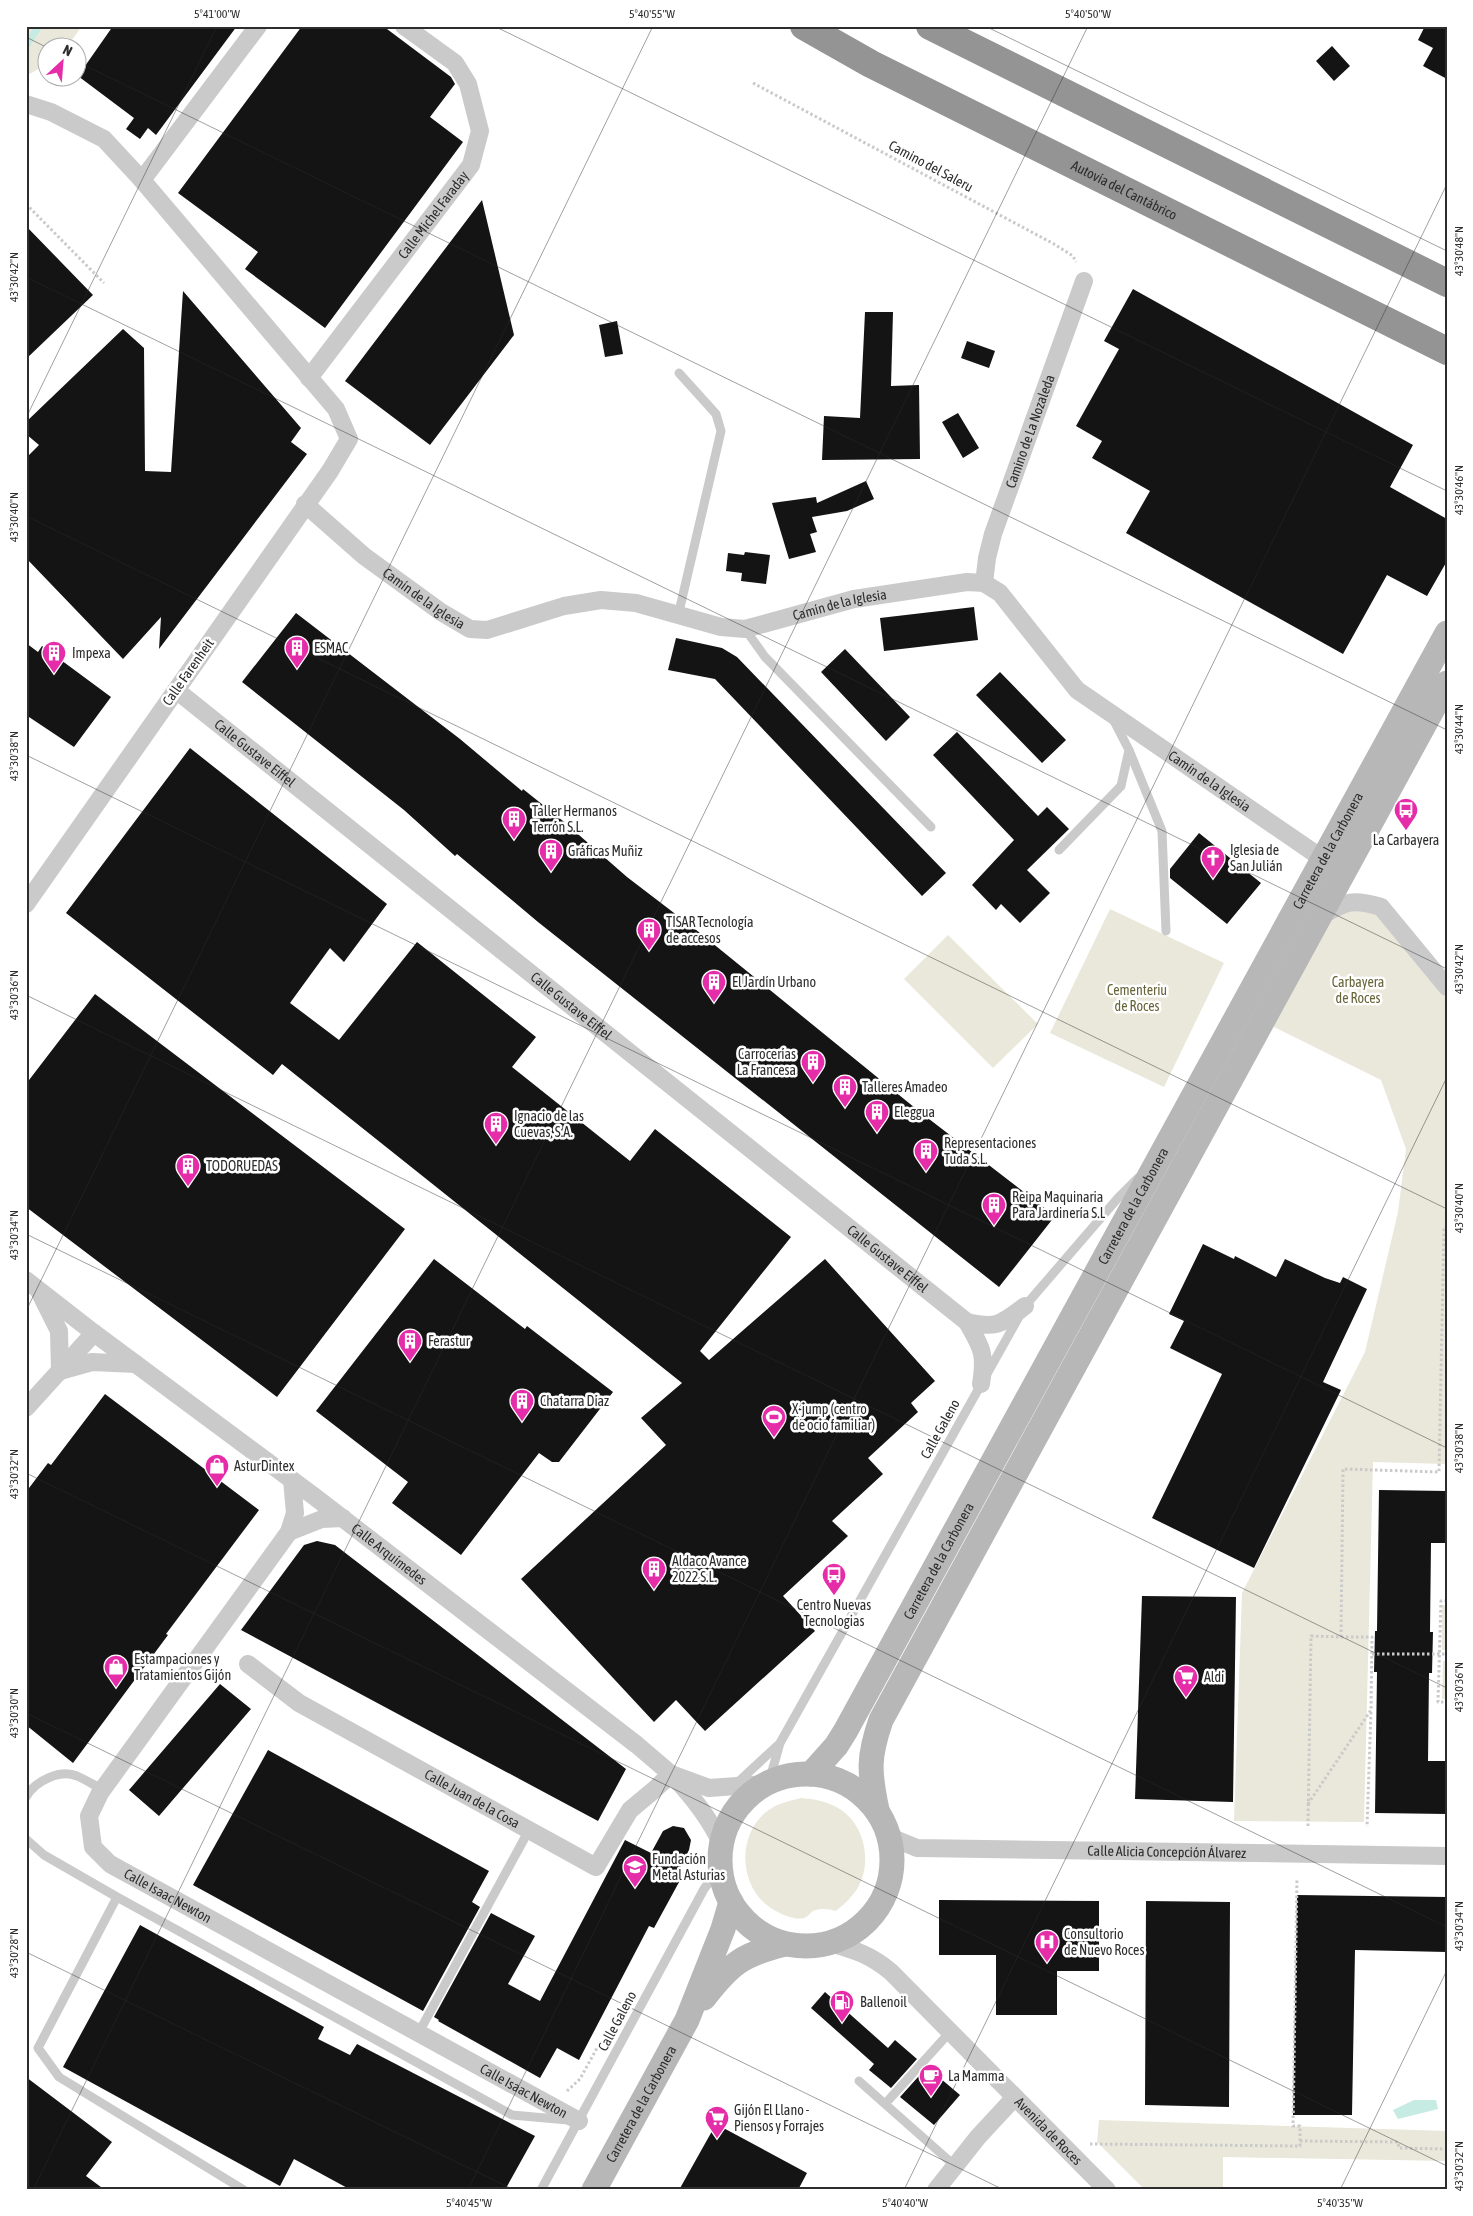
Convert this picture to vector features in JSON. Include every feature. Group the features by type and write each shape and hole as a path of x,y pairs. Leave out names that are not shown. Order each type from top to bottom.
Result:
{"highway":[{"path":"790,26 871,64"},
{"name":"Autovía del Cantábrico","path":"804,26 871,64 1447,351"},
{"path":"930,26 1447,283"}],"street":[{"path":"142,180 258,26"},
{"name":"Calle Michel Faraday","path":"309,378 471,165 480,131 468,84 455,63 404,26"},
{"path":"26,104 51,112 104,139 142,180 309,378"},
{"name":"Camino de La Nozaleda","path":"984,583 987,558 993,534 1084,281"},
{"name":"Calle Farenheit","path":"26,904 330,471 349,439 336,409 309,378"},
{"name":"Camín de la Iglesia","path":"305,504 364,556 441,612 470,629 487,630 564,606 601,600 636,603 721,627 745,629 854,599 966,582 984,583 1000,593 1077,690 1323,859"},
{"name":"Carretera de la Carbonera","path":"811,1774 836,1746 846,1730 1447,633"},
{"name":"Carretera de la Carbonera","path":"877,1810 870,1779 870,1761 873,1742 880,1720 1447,683"},
{"name":"Calle Gustave Eiffel","path":"176,690 967,1322 979,1344 985,1361 981,1384"},
{"path":"1318,917 1346,902 1367,903 1381,907 1447,987"},
{"path":"32,1284 58,1331 60,1371"},
{"name":"Calle Arquímedes","path":"32,1284 94,1333 343,1518 637,1745 671,1774 709,1788 767,1783"},
{"path":"967,1322 987,1326 1004,1323 1025,1306"},
{"path":"26,1408 94,1333"},
{"path":"60,1371 92,1362 136,1364"},
{"name":"Calle Isaac Newton","path":"292,1480 295,1513 289,1532 102,1789 89,1816 93,1846 110,1864 578,2121"},
{"path":"289,1532 322,1519 343,1518"},
{"name":"Calle Juan de la Cosa","path":"248,1664 299,1703 596,1867 630,1810 671,1774"},
{"path":"671,1774 699,1804 711,1822 720,1855 724,1885 731,1902 754,1929 785,1944"},
{"path":"687,2020 728,1969 743,1958 759,1950 785,1944 808,1946 830,1943 860,1928 873,1916 882,1902 889,1887 892,1870 890,1837 877,1810 859,1792 836,1779 811,1774 767,1783 747,1796 730,1818 720,1855"},
{"name":"Calle Alicia Concepción Álvarez","path":"890,1837 917,1848 1447,1856"},
{"path":"687,2020 723,1929 731,1902"},
{"name":"Avenida de Roces","path":"830,1943 859,1951 876,1959 901,1981 1107,2190"},
{"name":"Carretera de la Carbonera","path":"594,2190 687,2020"},
{"path":"936,2190 954,2165 1015,2097"}],"lane":[{"path":"678,373 716,414 721,431 678,616"},
{"path":"745,629 765,657 931,827"},
{"path":"1111,714 1129,750 1162,831 1166,931"},
{"path":"1059,850 1121,786 1129,750"},
{"name":"Calle Galeno","path":"767,1783 780,1744 1025,1306 1118,1198 1161,1155"},
{"name":"Calle Galeno","path":"734,1786 780,1744"},
{"path":"26,1797 30,1789 45,1779 60,1774 75,1775 102,1789"},
{"path":"418,2034 528,1830"},
{"path":"26,1839 44,1855 117,1897 512,2115 578,2121"},
{"name":"Calle Galeno","path":"541,2190 704,1889 720,1855"},
{"path":"117,1897 38,2048 59,2077 244,2190"},
{"path":"885,2104 950,2032"},
{"path":"859,2081 954,2165"}],"path":[{"name":"Camino del Saleru","path":"753,83 1054,244 1074,256 1084,281"},
{"path":"26,204 104,283"},
{"path":"1341,1637 1343,1469 1439,1472 1444,1227 1447,1227"},
{"path":"1447,1601 1441,1601 1438,1702 1447,1702"},
{"path":"1308,1826 1312,1636 1372,1637 1367,1827"},
{"path":"1372,1654 1447,1654"},
{"path":"1308,1805 1371,1710"},
{"path":"1086,2144 1300,2146 1300,2126 1293,2126 1297,1878"},
{"path":"564,2092 569,2090 580,2079 602,2040"},
{"path":"1300,2141 1398,2142 1399,2148 1447,2149"}],"green space":[{"path":"26,26 82,26 73,38 38,38 38,69 26,76"},
{"name":"Carbayera de Roces","path":"1367,903 1447,987 1447,1464 1373,1462 1364,1822 1234,1821 1242,1593 1365,1352 1398,1212 1406,1149 1381,1080 1262,1021 1318,917"},
{"name":"Cementeriu de Roces","path":"1110,909 1224,963 1164,1087 1050,1033"},
{"path":"948,935 1038,1024 993,1068 904,979"},
{"path":"1442,1605 1447,1605 1447,1650 1442,1650"},
{"path":"1443,1661 1447,1661 1447,1699 1442,1699"},
{"path":"801,1798 829,1804 848,1816 862,1837 865,1863 863,1876 858,1888 836,1911 819,1909 805,1917 798,1918 778,1912 765,1904 756,1893 749,1880 746,1851 749,1836 756,1823 766,1812 778,1805"},
{"path":"1099,2120 1447,2131 1447,2161 1223,2157 1223,2190 1145,2190 1097,2142"}],"shaded area":[{"path":"1414,2100 1436,2100 1438,2109 1398,2119 1393,2110"}],"building":[{"path":"113,26 237,26 156,135 148,128 140,139 126,129 134,118 88,84 88,62"},
{"path":"302,26 383,26 451,77 455,84 430,117 463,142 325,328 245,269 258,252 178,193"},
{"path":"1425,26 1447,26 1447,79 1423,66 1433,48 1418,40"},
{"path":"1332,46 1350,66 1334,81 1316,61"},
{"path":"482,200 514,335 430,445 345,381"},
{"path":"26,226 93,295 26,359"},
{"path":"1133,289 1413,445 1390,487 1447,519 1447,561 1427,596 1387,575 1343,654 1126,533 1150,491 1092,458 1102,441 1076,426 1119,349 1104,341"},
{"path":"183,291 301,428 291,442 307,454 159,649 161,617 123,659 26,558 26,458 39,445 26,434 26,422 123,329 144,348 145,471 171,472"},
{"path":"865,312 893,312 891,386 919,385 920,459 822,460 824,416 860,418"},
{"path":"617,321 623,354 605,357 599,325"},
{"path":"967,341 995,351 989,368 961,358"},
{"path":"958,413 979,448 963,458 942,422"},
{"path":"866,481 874,499 847,511 812,517 817,532 810,534 816,552 789,559 772,503 816,497 817,503"},
{"path":"745,552 770,555 766,584 741,581 742,573 726,571 728,553 744,555"},
{"path":"974,607 978,640 884,651 880,618"},
{"path":"296,613 460,739 522,791 523,789 627,877 695,929 920,1112 1055,1216 999,1287 538,922 457,854 455,856 404,810 242,682"},
{"path":"676,638 722,648 737,657 946,873 922,896 715,679 668,670"},
{"name":"Impexa","path":"26,643 38,652 42,646 111,697 74,747 26,715"},
{"path":"845,649 910,717 886,741 821,672"},
{"path":"1000,672 1066,740 1042,763 976,695"},
{"path":"957,732 1038,816 1047,807 1069,829 1027,870 1050,893 1020,923 1001,904 996,910 972,885 1014,840 933,755"},
{"path":"190,748 387,904 344,962 330,948 290,1003 339,1040 417,942 536,1037 512,1067 630,1161 655,1129 791,1237 700,1351 709,1360 825,1259 935,1381 911,1403 918,1412 868,1458 883,1474 832,1521 848,1536 783,1596 815,1631 705,1731 676,1700 654,1722 521,1579 666,1445 641,1418 682,1383 282,1064 273,1075 66,913"},
{"name":"Iglesia de San Julián","path":"1199,833 1261,883 1227,924 1170,878 1170,869"},
{"name":"TODORUEDAS","path":"95,994 405,1229 277,1397 26,1207 26,1084"},
{"path":"1203,1244 1234,1259 1235,1256 1276,1277 1285,1259 1325,1278 1340,1283 1343,1277 1367,1289 1323,1382 1341,1390 1254,1568 1152,1518 1222,1374 1170,1348 1184,1321 1169,1314"},
{"path":"434,1259 525,1329 527,1326 613,1392 559,1462 552,1462 539,1453 461,1555 392,1503 408,1482 316,1411"},
{"path":"105,1394 259,1510 73,1763 26,1725 26,1492 48,1463 51,1465"},
{"path":"1379,1490 1447,1491 1447,1543 1431,1543 1430,1632 1433,1632 1432,1673 1429,1673 1428,1761 1447,1761 1447,1814 1375,1813 1377,1672 1374,1672 1375,1631 1377,1631"},
{"path":"317,1541 335,1545 626,1769 598,1821 241,1630 304,1545"},
{"name":"Aldi","path":"1142,1596 1236,1597 1233,1802 1135,1799"},
{"path":"220,1684 251,1709 159,1816 129,1790"},
{"path":"268,1750 489,1871 472,1902 480,1907 423,2011 193,1885"},
{"path":"673,1826 684,1828 691,1840 689,1850 679,1870 684,1873 654,1928 649,1926 579,2060 557,2048 540,2078 434,2017 491,1913 535,1936 508,1984 540,2001 625,1840 651,1853 663,1831"},
{"path":"1297,1895 1447,1897 1447,1952 1355,1950 1352,2115 1293,2115"},
{"name":"Consultorio de Nuevo Roces","path":"939,1900 1099,1901 1099,1971 1057,1971 1057,2015 996,2015 996,1955 939,1955"},
{"path":"1146,1901 1230,1902 1229,2107 1145,2105"},
{"path":"140,1925 324,2027 318,2039 350,2055 357,2044 535,2136 505,2190 351,2190 294,2159 280,2186 63,2067"},
{"path":"825,1992 888,2048 895,2040 917,2059 891,2088 869,2070 874,2064 811,2008"},
{"path":"927,2067 960,2095 934,2125 900,2097"},
{"path":"26,2077 112,2142 86,2176 105,2190 26,2190"},
{"path":"716,2124 807,2173 798,2190 679,2190"}],"waterway":[{"path":"26,46 39,26"}],"place":[{"name":"ESMAC","path":"297,669"},
{"name":"Impexa","path":"54,674"},
{"name":"La Carbayera","path":"1406,831"},
{"name":"Taller Hermanos Terrón S.L.","path":"514,840"},
{"name":"Gráficas Muñiz","path":"551,872"},
{"name":"Iglesia de San Julián","path":"1213,879"},
{"name":"TISAR Tecnología de accesos","path":"649,951"},
{"name":"El Jardín Urbano","path":"714,1003"},
{"name":"Carrocerías La Francesa","path":"813,1083"},
{"name":"Talleres Amadeo","path":"845,1108"},
{"name":"Eleggua","path":"877,1133"},
{"name":"Ignacio de las Cuevas, S.A.","path":"496,1145"},
{"name":"Representaciones Tuda S.L.","path":"926,1172"},
{"name":"TODORUEDAS","path":"188,1187"},
{"name":"Reipa Maquinaria Para Jardinería S.L","path":"994,1226"},
{"name":"Ferastur","path":"410,1362"},
{"name":"Chatarra Díaz","path":"522,1422"},
{"name":"X-jump (centro de ocio familiar)","path":"774,1438"},
{"name":"AsturDintex","path":"217,1487"},
{"name":"Aldaco Avance 2022 S.L.","path":"654,1590"},
{"name":"Centro Nuevas Tecnologias","path":"834,1596"},
{"name":"Estampaciones y Tratamientos Gijón","path":"116,1688"},
{"name":"Aldi","path":"1186,1698"},
{"name":"Fundación Metal Asturias","path":"635,1888"},
{"name":"Consultorio de Nuevo Roces","path":"1047,1963"},
{"name":"Ballenoil","path":"842,2023"},
{"name":"La Mamma","path":"931,2097"},
{"name":"Gijón El Llano - Piensos y Forrajes","path":"717,2139"}]}
